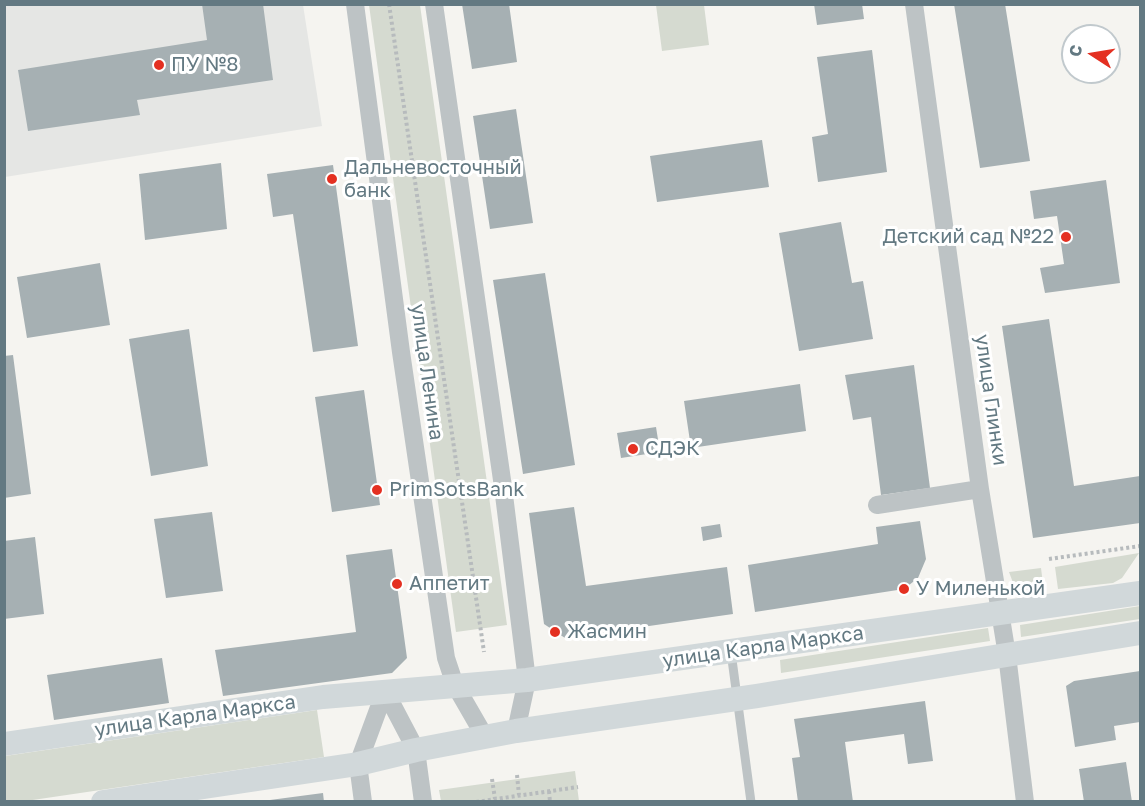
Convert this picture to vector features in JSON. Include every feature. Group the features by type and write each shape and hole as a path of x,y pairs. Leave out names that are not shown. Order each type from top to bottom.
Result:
{"street":[{"name":"улица Ленина","path":"355,4 401,352 446,658 455,685 485,737"},
{"path":"434,4 503,487 527,680 516,731"},
{"name":"улица Глинки","path":"914,4 980,489 1007,655 1025,801"},
{"path":"877,505 980,489"},
{"name":"улица Карла Маркса","path":"4,744 323,697 527,680 1140,592"},
{"path":"104,801 358,764 416,750 516,731 736,699 1140,633"},
{"path":"385,691 416,750 423,801"},
{"path":"363,801 358,764 385,691"}],"lane":[{"path":"731,651 751,801"}],"path":[{"path":"389,4 484,652"},
{"path":"1049,560 1140,546"},
{"path":"517,775 519,795"},
{"path":"492,779 495,799"},
{"path":"476,801 578,787"},
{"path":"549,791 550,801"}],"shaded area":[{"name":"ПУ №8","path":"5,5 303,5 322,126 5,177"},
{"path":"369,5 420,5 507,625 456,632"},
{"path":"656,5 704,5 709,45 662,51"},
{"path":"1139,553 1122,578 1113,583 1058,589 1055,567"},
{"path":"1041,568 1044,592 1021,593 1015,588 1009,572"},
{"path":"1140,606 1140,619 1021,637 1020,625"},
{"path":"988,628 990,641 781,673 780,660"},
{"path":"317,710 324,757 26,801 5,802 5,756"},
{"path":"575,771 579,801 441,801 439,790"}],"building":[{"path":"202,4 263,4 273,80 137,100 140,115 28,131 18,70 207,40"},
{"path":"462,4 509,4 517,62 472,69"},
{"path":"814,4 862,4 864,19 817,25"},
{"path":"954,4 1005,4 1030,161 980,168"},
{"path":"872,50 887,172 818,182 812,137 828,134 817,57"},
{"path":"516,109 533,223 490,229 473,116"},
{"path":"762,140 769,187 657,202 650,156"},
{"path":"221,163 227,229 145,240 139,174"},
{"path":"333,165 358,346 313,352 293,214 273,217 267,174"},
{"path":"1106,180 1120,283 1045,293 1040,268 1064,264 1057,216 1034,219 1030,191"},
{"path":"841,222 852,283 863,281 873,339 799,351 779,233"},
{"path":"100,263 110,325 27,338 17,277"},
{"path":"545,273 575,465 523,474 493,280"},
{"path":"1049,319 1074,486 1140,476 1140,523 1033,538 1002,326"},
{"path":"189,329 208,466 151,476 129,339"},
{"path":"13,355 31,494 4,498 4,356"},
{"path":"914,365 930,488 881,495 871,417 853,420 845,375"},
{"path":"800,384 806,431 691,448 684,401"},
{"path":"364,390 380,505 332,512 315,397"},
{"path":"656,427 660,452 621,458 617,433"},
{"path":"574,507 586,586 727,567 733,614 565,638 544,624 529,513"},
{"path":"212,512 223,591 166,598 154,519"},
{"path":"920,521 926,559 918,578 904,589 755,612 748,565 878,544 876,527"},
{"path":"720,524 722,537 703,541 701,527"},
{"path":"35,537 44,614 4,619 4,541"},
{"path":"392,549 407,658 392,673 223,696 215,650 356,632 346,555"},
{"path":"162,658 169,703 54,720 47,675"},
{"path":"1140,671 1140,722 1114,726 1116,740 1075,747 1066,686 1074,681"},
{"path":"925,701 933,761 908,764 904,734 845,742 853,802 798,802 792,758 800,757 794,719"},
{"path":"1126,762 1132,802 1084,802 1079,769"},
{"path":"323,793 324,802 270,802 270,800"}],"place":[{"name":"ПУ №8","path":"159,65"},
{"name":"Дальневосточный банк","path":"332,179"},
{"name":"Детский сад №22","path":"1066,237"},
{"name":"СДЭК","path":"633,449"},
{"name":"PrimSotsBank","path":"377,490"},
{"name":"Аппетит","path":"397,584"},
{"name":"У Миленькой","path":"904,589"},
{"name":"Жасмин","path":"555,632"}]}
